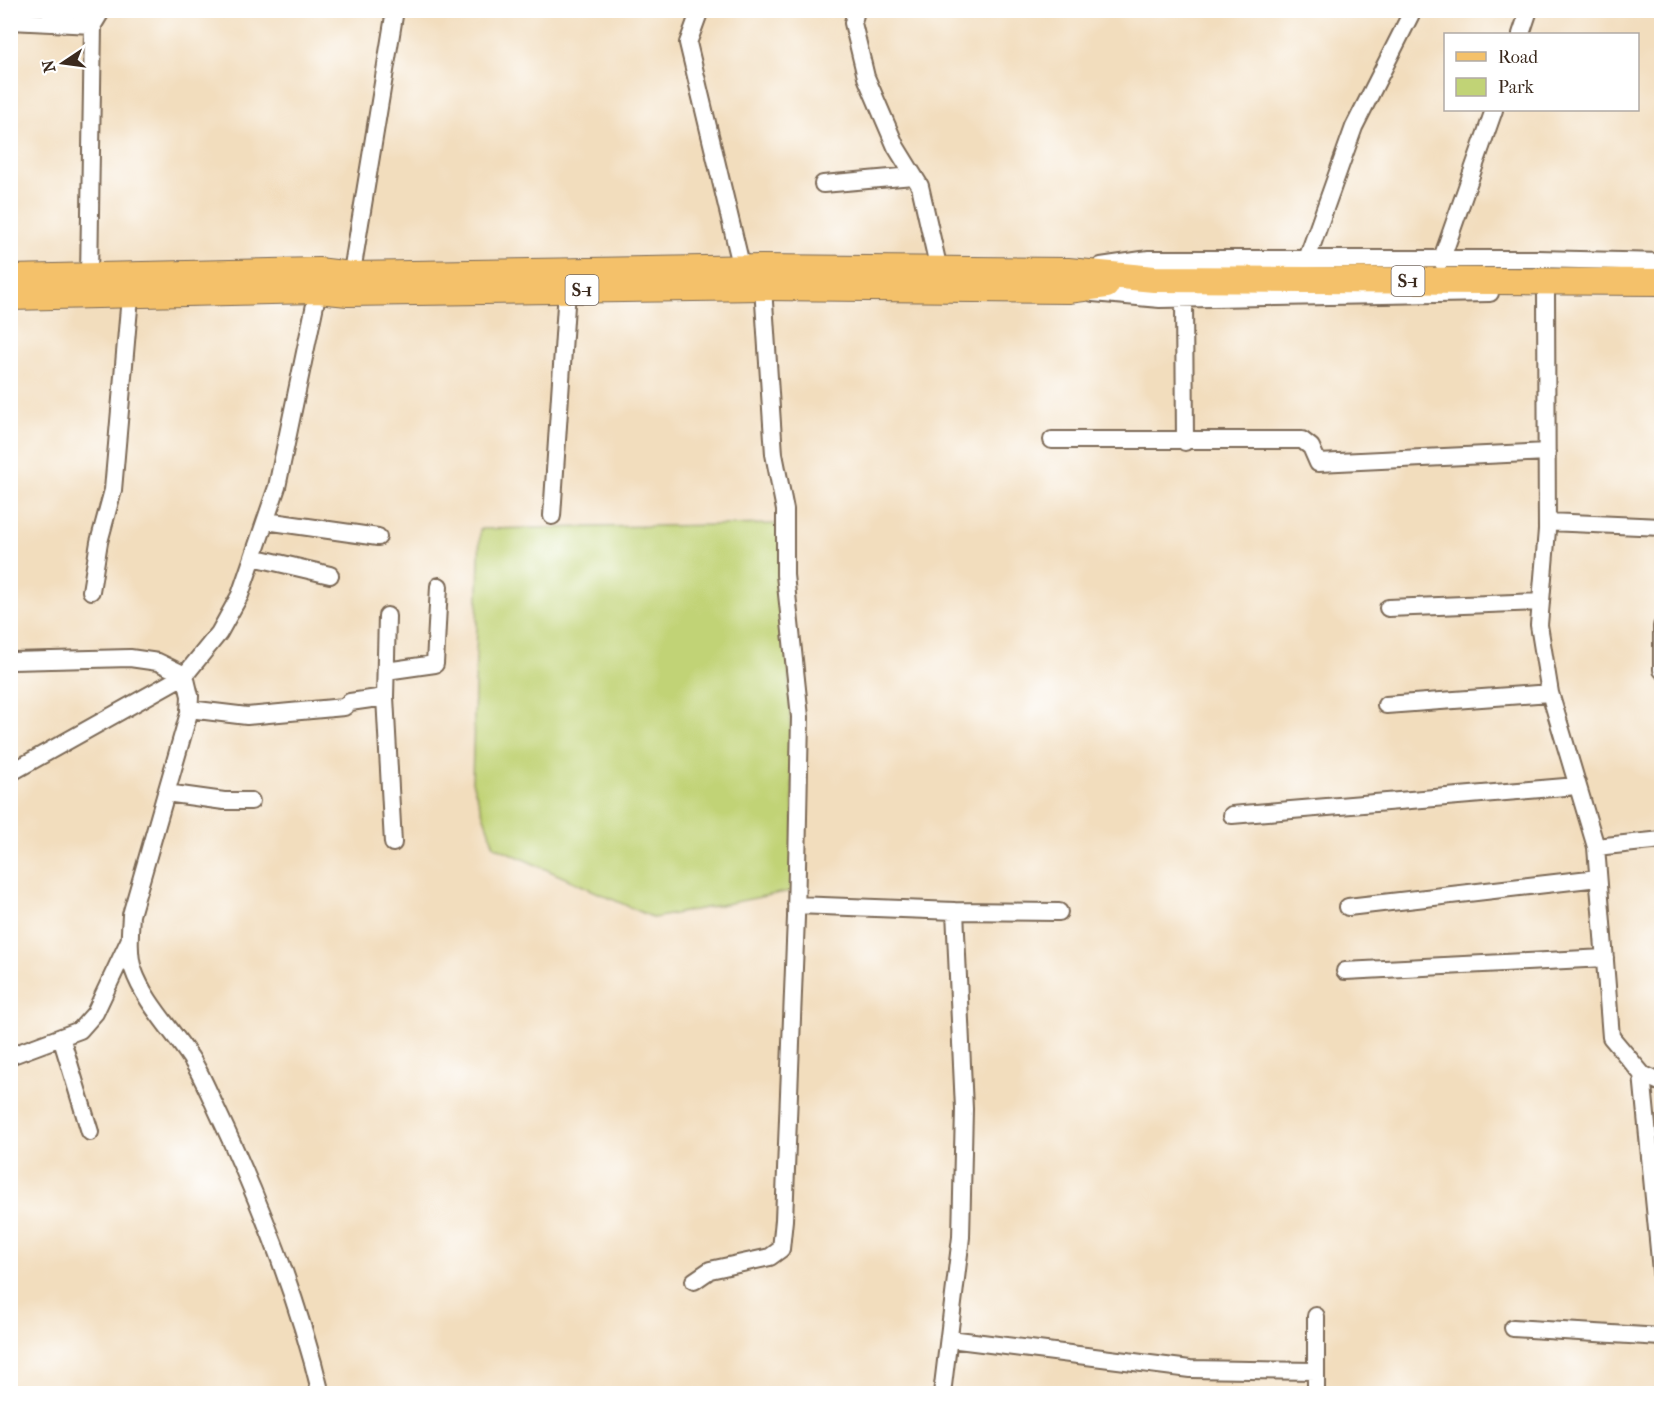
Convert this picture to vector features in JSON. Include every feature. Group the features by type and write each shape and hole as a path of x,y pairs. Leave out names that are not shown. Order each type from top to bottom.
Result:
{"main road":[{"name":"S-1","path":"10,278 89,276 131,285 318,290 350,284 742,268 939,270 1068,281"},
{"name":"S-1","path":"10,297 318,271 350,284 567,290 1154,279 1662,282"}],"street":[{"path":"350,284 395,10"},
{"path":"700,10 688,44 742,268"},
{"path":"856,10 853,23 866,77 896,147 920,186 939,270"},
{"path":"1307,259 1354,127 1413,10"},
{"path":"1521,33 1530,10"},
{"path":"10,21 98,18 89,276"},
{"path":"1441,261 1494,111"},
{"path":"823,184 913,176"},
{"path":"1068,281 1149,259 1441,261 1538,259 1662,262"},
{"path":"1068,281 1184,298 1546,292 1662,293"},
{"path":"91,591 99,542 113,490 131,285"},
{"path":"694,1281 710,1270 770,1257 781,1249 796,905 800,717 785,575 785,510 774,454 762,287"},
{"path":"10,773 185,675 219,633 240,595 277,487 318,290"},
{"path":"552,516 567,290"},
{"path":"1546,292 1548,522 1539,625 1550,693 1596,848 1611,1036 1642,1074 1662,1083"},
{"path":"1184,298 1185,442"},
{"path":"1052,440 1185,442 1302,440 1311,447 1318,463 1547,452"},
{"path":"266,521 378,537"},
{"path":"1548,522 1662,527"},
{"path":"253,557 330,575"},
{"path":"386,671 435,664 439,586"},
{"path":"1388,608 1541,602"},
{"path":"387,616 385,698 393,843"},
{"path":"1662,626 1662,670"},
{"path":"12,661 130,658 158,662 185,675"},
{"path":"185,675 190,696 189,709 131,915 129,940 133,968 146,996 190,1056 215,1107 279,1254 305,1328 321,1394"},
{"path":"1386,705 1550,693"},
{"path":"189,709 247,716 344,708 350,702 385,698"},
{"path":"1232,815 1577,786"},
{"path":"166,793 224,801 251,801"},
{"path":"1596,848 1662,840"},
{"path":"1348,907 1598,878"},
{"path":"796,905 1059,912"},
{"path":"942,1394 961,1237 964,1109 955,911"},
{"path":"10,1056 80,1030 95,1013 129,940"},
{"path":"1345,971 1605,958"},
{"path":"61,1037 90,1132"},
{"path":"1642,1074 1662,1281"},
{"path":"1316,1316 1316,1394"},
{"path":"1513,1328 1662,1337"},
{"path":"950,1339 1191,1369 1315,1371"}],"green space":[{"path":"784,524 796,890 654,918 494,846 472,782 480,529"}]}
